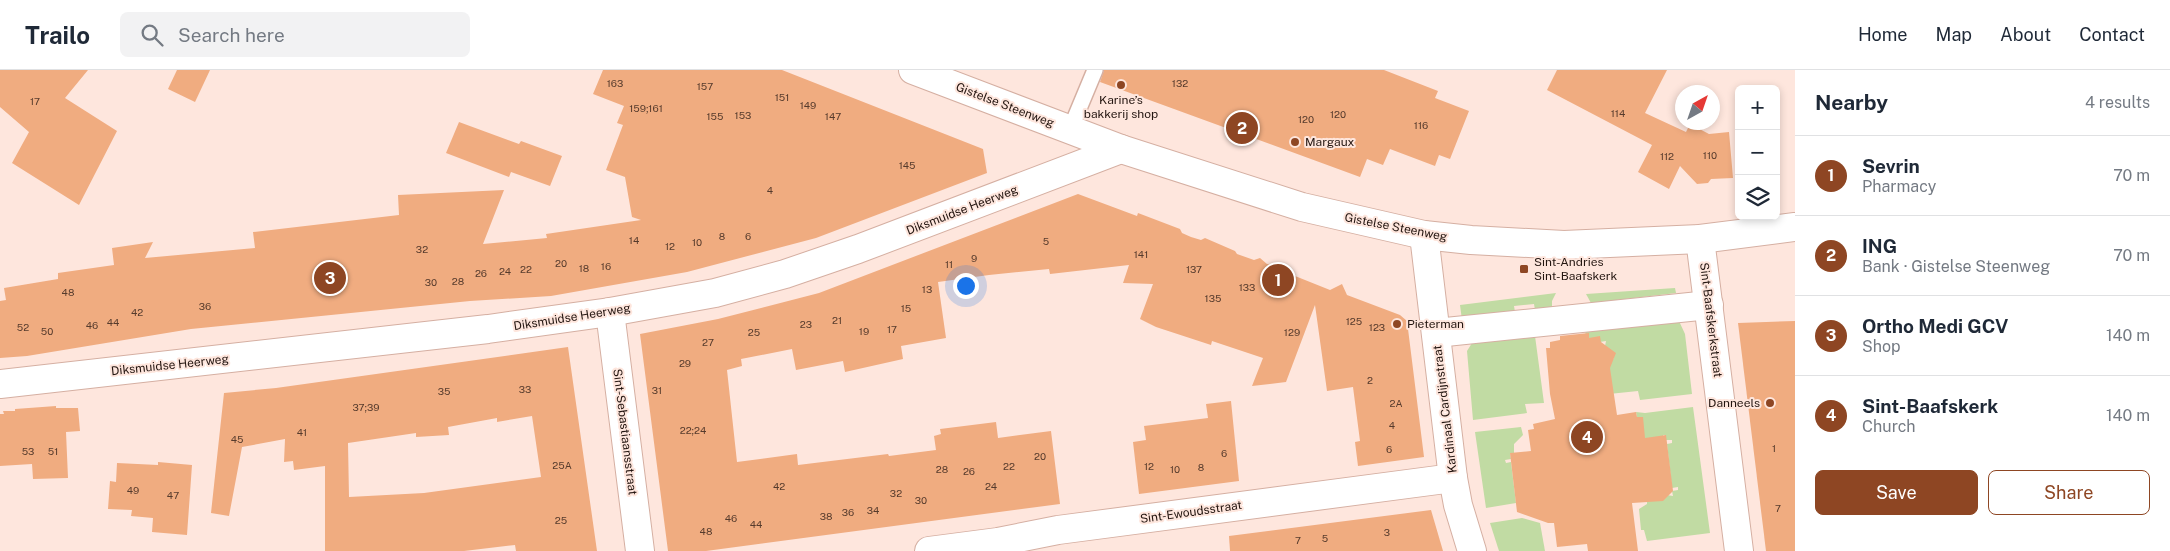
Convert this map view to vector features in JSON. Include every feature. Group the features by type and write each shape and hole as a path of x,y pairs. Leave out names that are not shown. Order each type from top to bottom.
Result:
{"street":[{"name":"Gistelse Steenweg","path":"913,70 1121,149 1302,207 1424,235 1471,240 1564,245 1700,238 1795,227"},
{"name":"Diksmuidse Heerweg","path":"0,384 488,329 610,312 715,293 785,274 858,249 1121,149"},
{"name":"Kardinaal Cardijnstraat","path":"1424,235 1453,478 1458,505 1472,551"},
{"name":"Sint-Baafskerkstraat","path":"1700,238 1739,551"},
{"path":"1436,333 1709,304"},
{"name":"Sint-Sebastiaansstraat","path":"610,312 640,551"},
{"name":"Sint-Ewoudsstraat","path":"929,551 998,542 1058,530 1453,478"}],"lane":[{"name":"Gistelse Steenweg","path":"1070,130 1094,70"}],"green space":[{"path":"1675,288 1676,293 1591,303 1586,294"},
{"path":"1556,293 1552,301 1552,308 1535,310 1534,304 1514,306 1515,312 1462,320 1460,305"},
{"path":"1679,321 1685,334 1692,394 1640,400 1638,391 1609,394 1610,364 1614,358 1613,352 1605,346 1606,341 1587,344 1585,330"},
{"path":"1535,336 1544,403 1525,404 1527,413 1473,420 1467,351 1472,343"},
{"path":"1693,407 1710,533 1647,541 1644,530 1641,530 1639,509 1647,504 1647,498 1657,501 1667,495 1673,496 1672,491 1678,490 1678,487 1672,488 1667,444 1672,443 1672,440 1666,440 1665,435 1663,435 1663,441 1640,443 1643,417 1637,417 1636,412 1645,413"},
{"path":"1521,427 1523,435 1514,444 1514,453 1510,453 1511,459 1505,460 1506,463 1511,462 1516,503 1486,508 1475,432"},
{"path":"1522,518 1540,523 1545,551 1499,551 1490,523"}],"building":[{"path":"0,70 88,70 65,98 117,131 79,205 12,163 29,132 0,107"},
{"path":"177,70 210,70 195,102 168,89"},
{"path":"603,70 782,70 983,149 987,173 816,238 687,272 551,296 470,301 191,329 27,356 0,358 0,301 6,300 4,288 58,279 58,273 114,265 112,248 153,242 145,258 255,248 253,232 399,215 398,195 504,190 483,244 547,238 546,234 641,220 632,217 625,177 606,170 623,125 617,123 624,106 593,94"},
{"path":"1104,70 1384,70 1438,91 1435,98 1469,111 1450,159 1439,155 1435,166 1390,149 1383,165 1367,159 1360,177 1100,82"},
{"path":"1557,70 1667,70 1645,113 1675,127 1675,130 1686,132 1687,130 1701,130 1709,134 1729,132 1733,178 1711,179 1708,183 1697,184 1680,166 1669,189 1638,172 1652,145 1547,90"},
{"path":"459,122 519,144 521,141 562,156 550,186 511,172 509,177 446,153"},
{"path":"1078,194 1137,216 1138,213 1180,229 1182,233 1191,237 1201,240 1205,238 1254,260 1260,258 1267,264 1275,265 1275,268 1330,290 1342,284 1347,295 1400,315 1407,321 1424,457 1358,466 1355,442 1360,441 1353,387 1327,391 1315,305 1286,382 1252,386 1263,358 1212,341 1211,345 1156,327 1140,319 1153,284 1123,283 1129,265 1050,274 1049,269 989,275 938,282 946,338 901,346 903,359 845,372 843,361 796,370 792,349 741,359 742,366 727,370 737,462 797,454 798,465 936,450 934,436 941,434 940,429 996,422 998,438 1051,431 1060,504 706,551 668,551 640,334 718,319 819,293"},
{"path":"1795,321 1795,551 1766,551 1738,323"},
{"path":"1589,333 1589,338 1600,336 1601,342 1616,353 1610,368 1617,415 1636,412 1637,417 1643,417 1645,438 1666,435 1673,491 1663,501 1632,503 1638,551 1588,551 1587,544 1557,547 1554,523 1548,523 1517,512 1510,453 1531,451 1528,430 1534,429 1533,424 1555,419 1550,394 1546,348 1550,348 1550,342 1560,340 1560,336"},
{"path":"568,347 597,551 516,551 515,545 464,551 325,551 325,466 294,470 293,461 284,462 285,439 242,447 229,516 211,513 224,393 276,388","holes":["532,416 541,477 424,493 349,497 348,443 416,433 416,437 449,435 448,427 497,418 497,422"]},
{"path":"1231,401 1239,481 1139,494 1133,442 1146,440 1144,426 1208,418 1206,404"},
{"path":"56,406 56,408 78,408 80,431 66,432 68,478 33,479 32,464 0,466 0,414 4,414 3,411 15,411 15,409"},
{"path":"158,462 192,465 187,535 152,532 153,518 131,516 132,510 108,509 110,481 116,482 117,463 158,465"},
{"path":"1431,510 1443,551 1230,551 1229,536"}],"place":[{"name":"Karine’s bakkerij shop","path":"1121,85"},
{"name":"ING","path":"1242,128"},
{"name":"Margaux","path":"1295,142"},
{"name":"Sint-Andries Sint-Baafskerk","path":"1524,269"},
{"name":"Ortho Medi GCV","path":"330,278"},
{"name":"Sevrin","path":"1278,280"},
{"name":"Pieterman","path":"1397,324"},
{"name":"Danneels","path":"1770,403"},
{"name":"Sint-Baafskerk","path":"1587,437"}]}
